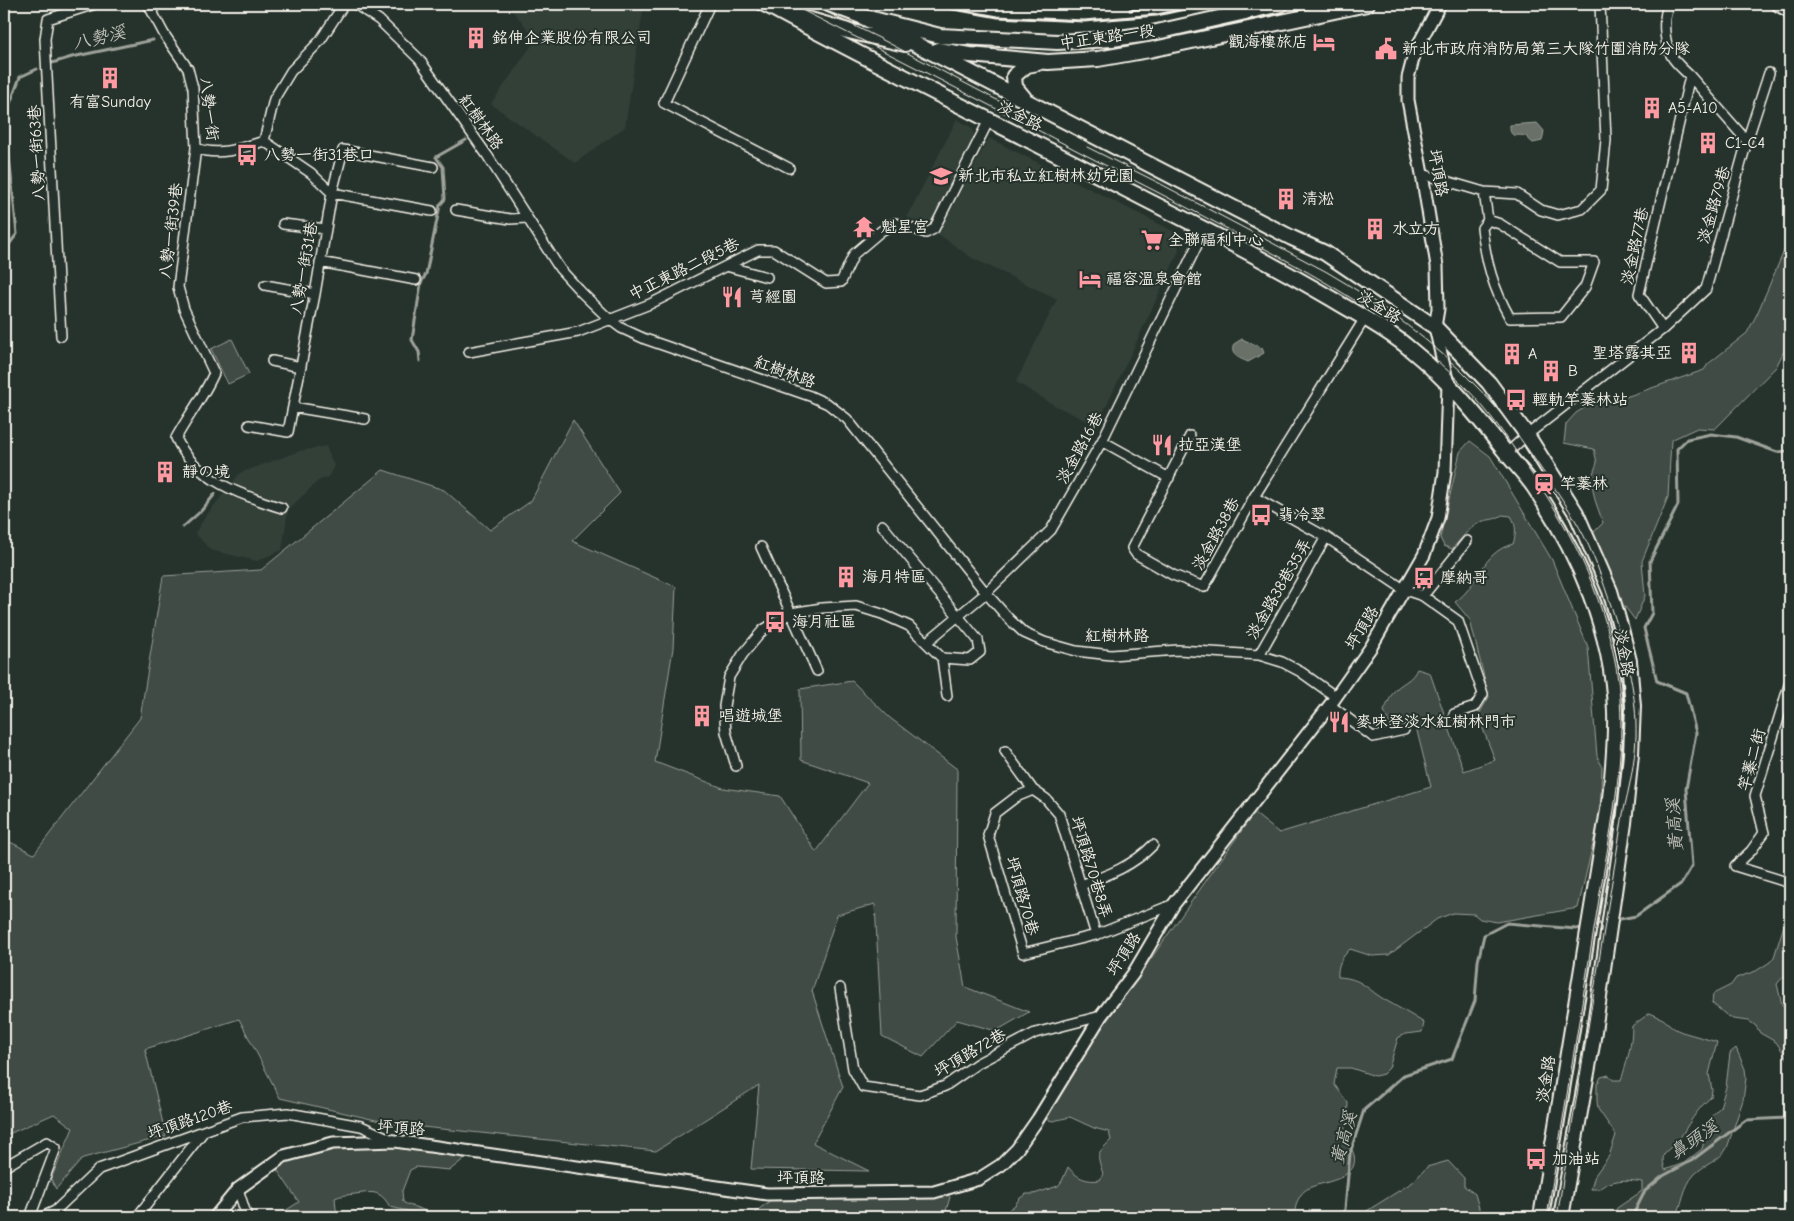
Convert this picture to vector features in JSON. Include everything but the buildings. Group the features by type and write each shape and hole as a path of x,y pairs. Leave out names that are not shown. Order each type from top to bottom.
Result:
{"main road":[{"name":"中正東路一段","path":"764,4 776,10 848,31 926,49 1048,62 1098,59 1367,4"},
{"name":"中正東路一段","path":"829,4 861,16 940,36 1057,42 1148,34 1281,4"},
{"path":"1779,4 1790,10"},
{"name":"淡金路","path":"776,10 1205,230 1294,277 1365,318 1410,348 1448,384 1475,413 1506,454 1533,485 1565,538 1592,600 1604,634 1615,709 1615,748 1610,798 1541,1217"},
{"path":"861,16 926,49"},
{"name":"淡金路","path":"926,49 1292,238 1325,253 1435,327 1489,383 1527,435 1576,513 1610,591 1629,661 1632,706 1631,754 1624,823 1592,1044 1561,1217"},
{"path":"1030,103 1021,96 1015,87 1014,76 1027,65 1048,62"}],"street":[{"name":"八勢一街63巷","path":"61,336 45,39 48,19 95,4"},
{"name":"八勢一街","path":"148,4 164,34 188,69 193,88 196,148 206,152 234,150 264,142"},
{"path":"344,4 320,40 291,71 278,92 274,100 264,142 311,173 332,193 432,211"},
{"name":"紅樹林路","path":"355,4 379,20 419,59 487,155 560,269 609,319 621,328 645,339 810,396 828,404 847,419 986,593 1024,633 1044,642 1076,651 1111,655 1178,650 1259,655 1282,662 1301,672 1373,738 1404,730"},
{"path":"710,4 664,103 789,168"},
{"name":"坪頂路","path":"215,1217 238,1189 284,1156 333,1143 395,1141 768,1194 934,1192 979,1179 1001,1165 1017,1149 1038,1119 1101,1016 1133,974 1174,904 1333,701 1370,647 1424,555 1438,518 1445,472 1448,384 1435,327 1438,309 1437,266 1408,100 1408,78 1415,51 1440,4"},
{"path":"1422,174 1484,192 1517,194 1541,210 1558,215 1582,210 1601,190 1606,140 1600,4"},
{"path":"1669,4 1665,13 1665,31 1671,55 1747,141"},
{"name":"淡金路79巷","path":"1663,329 1706,289 1747,141 1769,73"},
{"name":"淡金路77巷","path":"1663,329 1639,294 1690,76"},
{"name":"中正東路二段5巷","path":"469,352 578,332 650,304 758,250 774,250 826,283 841,282 854,254 881,231 895,223 926,233 934,229 989,120"},
{"name":"八勢一街39巷","path":"196,148 178,286 184,309 214,373 208,388 176,438 182,450 200,470 213,480 238,494 282,508"},
{"name":"八勢一街31巷","path":"249,425 288,432 315,294 332,193 343,150 433,167"},
{"path":"1484,192 1488,220 1482,228 1485,253 1497,296 1510,318 1562,317 1585,287 1594,262 1560,262 1500,224 1488,220"},
{"path":"456,210 510,219 527,218"},
{"path":"283,224 326,229"},
{"name":"淡金路16巷","path":"927,642 986,593 1050,530 1102,441 1205,230"},
{"path":"320,262 416,280"},
{"path":"726,266 767,277"},
{"path":"265,285 315,294"},
{"name":"淡金路38巷","path":"1190,436 1132,548 1136,554 1171,578 1204,587 1254,497 1365,318"},
{"path":"1506,454 1527,435 1663,329"},
{"path":"272,361 301,366"},
{"path":"293,407 365,419"},
{"path":"1102,441 1169,478"},
{"path":"1254,497 1326,537 1405,590 1422,596 1458,621 1483,694 1475,707 1454,714"},
{"path":"882,525 978,640 980,652 970,660 942,658"},
{"name":"淡金路38巷35弄","path":"1259,655 1326,537"},
{"path":"1422,596 1467,541"},
{"path":"761,546 817,671"},
{"path":"736,766 726,732 724,706 729,678 743,654 763,630 791,613 822,608 856,606 882,614 909,626 942,658 946,696"},
{"name":"竿蓁二街","path":"1790,682 1755,796 1764,833 1751,851 1735,866 1790,882"},
{"path":"1005,751 1033,790"},
{"name":"坪頂路70巷","path":"1033,790 1016,797 995,813 988,835 1023,954 1096,935 1174,904"},
{"name":"坪頂路70巷8弄","path":"1033,790 1046,798 1059,814 1096,935"},
{"path":"1081,885 1122,869 1143,856 1153,845"},
{"name":"坪頂路72巷","path":"840,988 853,1069 863,1087 883,1091 920,1094 946,1086 978,1063 1035,1033 1101,1016"},
{"name":"坪頂路120巷","path":"42,1217 54,1211 99,1169 242,1117 288,1113 361,1126 395,1141"},
{"path":"137,1217 204,1131"},
{"path":"4,1166 47,1142 56,1148 30,1217"},
{"path":"238,1189 248,1217"}],"shaded area":[{"path":"507,4 644,4 625,127 575,163 491,104 536,39"},
{"name":"新北市私立紅樹林幼兒園","path":"957,119 972,128 974,136 931,222 924,225 907,217"},
{"path":"1537,123 1544,131 1542,141 1533,143 1527,137 1513,135 1510,130 1510,125"},
{"name":"福容溫泉會館","path":"989,138 1175,232 1179,251 1097,426 1054,405 1016,382 1057,299 972,258 938,234"},
{"path":"1790,237 1790,339 1776,367 1715,429 1697,428 1671,440 1668,497 1642,561 1645,596 1635,620 1622,603 1593,533 1603,523 1595,500 1591,479 1597,463 1594,449 1564,443 1566,424 1576,413 1589,405 1617,400 1704,370 1708,364 1747,333"},
{"path":"232,339 249,374 228,384 211,349"},
{"path":"1242,339 1262,348 1264,353 1248,362 1238,357 1234,353 1233,348 1234,344"},
{"path":"573,420 620,493 572,541 676,587 673,648 655,762 723,788 780,796 816,852 868,783 801,760 800,689 852,681 890,718 957,769 956,937 965,987 1029,1012 996,1031 957,1020 923,1057 882,1036 875,904 837,915 812,991 843,1087 813,1143 869,1171 751,1169 759,1085 656,1151 393,1124 280,1098 239,1019 145,1049 166,1136 83,1158 56,1189 51,1179 73,1128 54,1114 4,1136 4,839 34,854 140,718 163,576 261,570 383,470 444,490 490,530 531,501"},
{"path":"1470,441 1490,456 1552,560 1588,647 1597,756 1602,766 1600,814 1578,908 1497,922 1480,919 1474,914 1453,913 1437,919 1389,955 1372,956 1350,949 1347,952 1339,965 1338,977 1359,982 1424,1023 1422,1032 1405,1034 1398,1038 1389,1068 1383,1074 1375,1076 1351,1068 1337,1068 1334,1084 1348,1103 1345,1134 1354,1157 1353,1167 1342,1177 1304,1191 1296,1205 1294,1217 999,1217 1026,1194 1034,1194 1058,1186 1068,1167 1082,1178 1100,1180 1103,1174 1099,1155 1111,1140 1109,1132 1094,1128 1070,1117 1053,1121 1045,1119 1047,1110 1058,1090 1254,813 1279,833 1431,787 1414,719 1406,719 1390,725 1384,711 1394,691 1411,678 1417,669 1430,673 1464,771 1495,760 1478,716 1489,697 1470,620 1455,602 1470,587 1487,561 1494,554 1502,548 1513,544 1515,530 1511,516 1502,515 1475,525 1452,549 1444,546 1440,538 1460,452"},
{"path":"326,446 334,466 328,477 318,481 288,510 282,550 257,561 210,550 195,533 205,517 240,473 300,451"},
{"path":"1790,913 1790,976 1783,977 1777,984 1782,1005 1790,1005 1790,1062 1776,1042 1760,1033 1756,1026 1749,1021 1733,1019 1712,1003 1713,994 1731,985 1736,978 1756,971 1770,962 1774,957 1785,922"},
{"path":"1650,1013 1663,1019 1675,1029 1717,1042 1709,1074 1712,1090 1711,1097 1697,1112 1678,1141 1664,1154 1665,1170 1684,1163 1702,1149 1710,1118 1720,1107 1726,1087 1730,1053 1736,1048 1745,1069 1746,1078 1743,1100 1727,1148 1720,1156 1698,1171 1690,1180 1676,1217 1614,1217 1617,1208 1642,1191 1642,1182 1631,1180 1619,1181 1609,1183 1599,1189 1591,1189 1595,1175 1609,1156 1616,1135 1598,1109 1597,1084 1601,1077 1609,1075 1613,1080 1621,1080 1629,1053 1632,1026"},
{"path":"339,1146 425,1149 456,1154 465,1158 450,1170 416,1167 410,1170 402,1191 403,1202 423,1210 431,1216 390,1207 383,1197 371,1192 335,1198 336,1209 339,1213 358,1217 283,1217 285,1211 299,1202 272,1162"},
{"path":"1448,1161 1464,1178 1464,1186 1475,1194 1479,1208 1479,1217 1357,1217 1413,1182 1427,1167"},
{"path":"946,1192 950,1197 946,1211 952,1217 749,1217 776,1196"}],"waterway":[{"name":"八勢溪","path":"52,63 153,40"},
{"name":"八勢溪","path":"4,251 17,234 5,117 20,77 37,69"},
{"path":"420,361 419,352 412,340 421,283 426,274 440,205 445,199 443,167 436,157 466,140"},
{"name":"黃高溪","path":"1615,920 1636,916 1682,883 1692,866 1686,789 1696,733 1686,693 1657,681 1644,628 1652,613 1650,561 1678,505 1677,449 1687,439 1711,434 1736,437 1777,452 1790,451"},
{"path":"183,527 201,511 215,494"},
{"name":"黃高溪","path":"1593,925 1607,922"},
{"name":"黃高溪","path":"1343,1217 1350,1153 1364,1110 1404,1075 1452,1059 1475,1001 1478,961 1484,935 1507,923 1576,929 1585,927"},
{"name":"鼻頭溪","path":"1632,1217 1645,1191 1663,1176 1691,1161 1746,1120 1787,1118 1790,1116"}],"tram line":[{"path":"790,4 1216,223 1297,266 1371,311 1418,345 1473,395 1502,432 1554,507 1581,559 1603,613 1617,670 1621,725 1615,802 1547,1217"},
{"path":"810,4 1016,110"},
{"path":"1087,147 1327,272 1368,297 1426,340 1462,372 1488,398 1504,418 1528,449 1564,502 1589,546 1608,597 1627,661 1635,706 1636,736 1633,766 1623,814 1557,1217"}],"railway":[{"path":"926,4 998,17 1084,21 1157,15 1207,4"},
{"path":"1130,10 1169,4"}],"place":[{"name":"銘伸企業股份有限公司","path":"476,38"},
{"name":"觀海樓旅店","path":"1324,42"},
{"name":"新北市政府消防局第三大隊竹圍消防分隊","path":"1386,49"},
{"name":"有富Sunday","path":"110,78"},
{"name":"A5-A10","path":"1652,108"},
{"name":"C1-C4","path":"1708,143"},
{"name":"八勢一街31巷口","path":"247,155"},
{"name":"新北市私立紅樹林幼兒園","path":"941,176"},
{"name":"清淞","path":"1286,199"},
{"name":"魁星宮","path":"864,227"},
{"name":"水立方","path":"1375,229"},
{"name":"全聯福利中心","path":"1152,240"},
{"name":"福容溫泉會館","path":"1090,279"},
{"name":"芎經園","path":"732,297"},
{"name":"聖塔露其亞","path":"1689,353"},
{"name":"A","path":"1512,354"},
{"name":"B","path":"1551,371"},
{"name":"輕軌竿蓁林站","path":"1516,400"},
{"name":"拉亞漢堡","path":"1162,445"},
{"name":"靜の境","path":"165,472"},
{"name":"竿蓁林","path":"1544,484"},
{"name":"翡冷翠","path":"1261,515"},
{"name":"海月特區","path":"846,577"},
{"name":"摩納哥","path":"1424,578"},
{"name":"海月社區","path":"775,622"},
{"name":"唱遊城堡","path":"702,716"},
{"name":"麥味登淡水紅樹林門市","path":"1339,722"},
{"name":"加油站","path":"1536,1159"}]}
